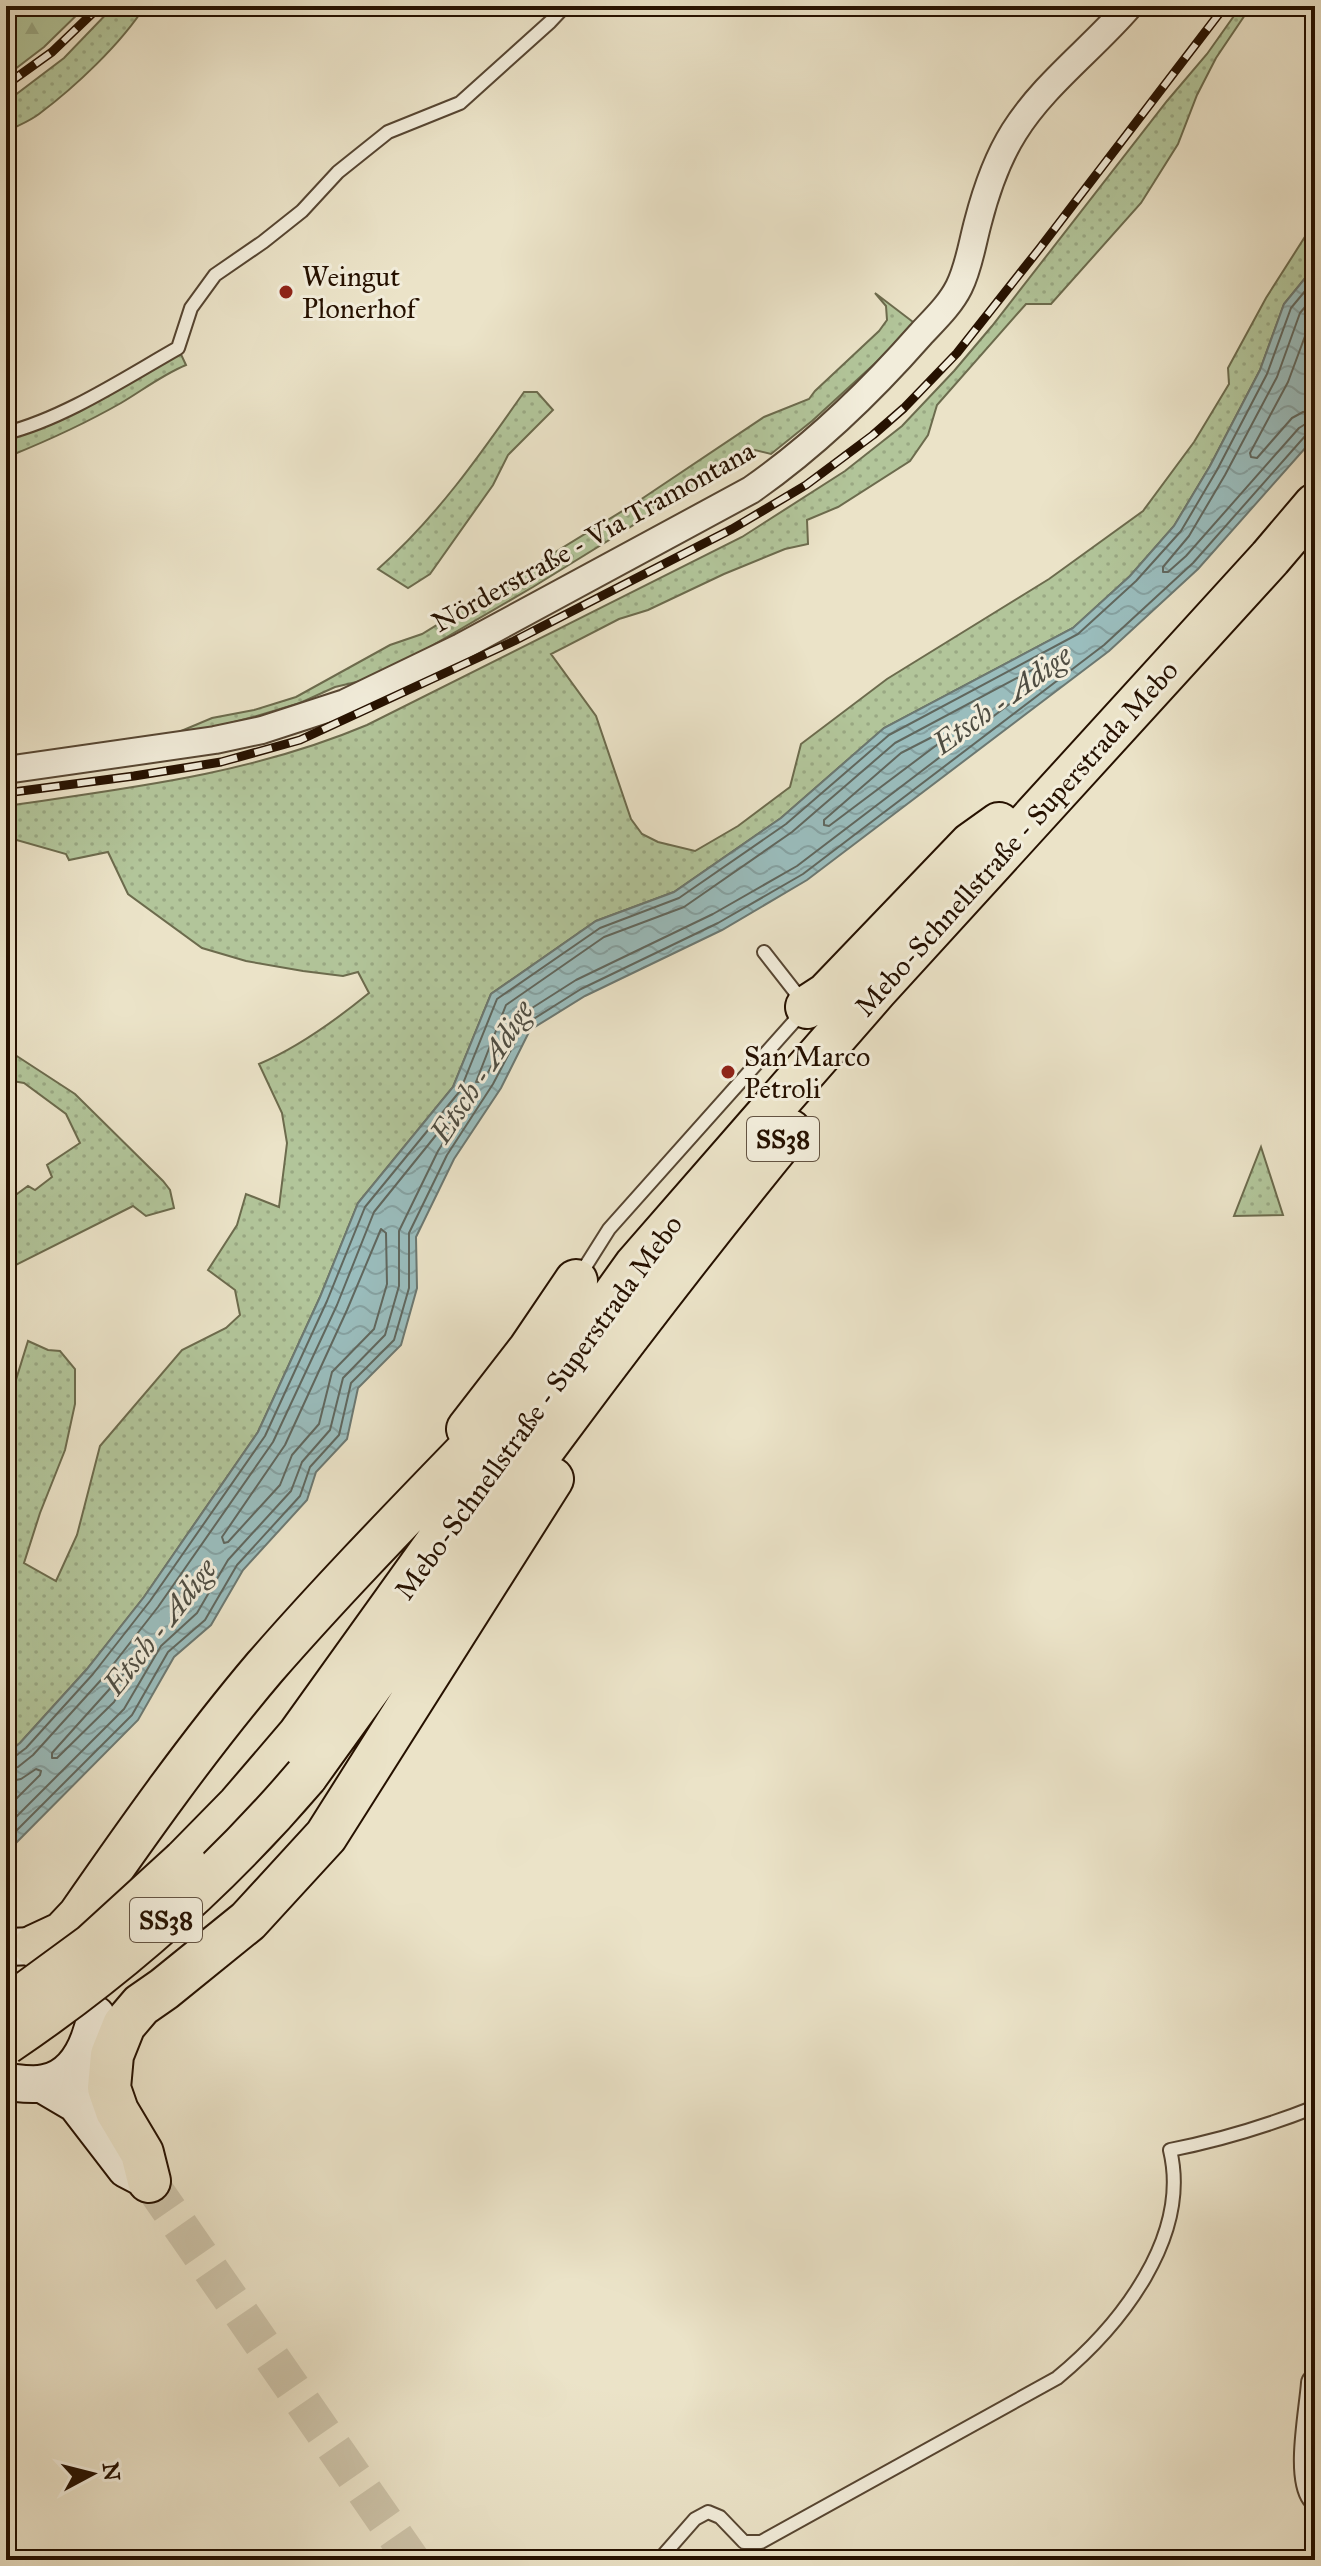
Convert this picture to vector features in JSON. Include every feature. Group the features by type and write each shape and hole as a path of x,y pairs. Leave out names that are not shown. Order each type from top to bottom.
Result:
{"highway":[{"name":"Mebo-Schnellstraße - Superstrada Mebo","path":"6,2008 92,1945 184,1861 239,1805 299,1735 636,1265 876,990 1315,505"},
{"name":"Mebo-Schnellstraße - Superstrada Mebo","path":"6,2043 43,2018 178,1910 261,1829 306,1776 572,1408 707,1233 806,1112 1315,548"},
{"path":"807,1007 827,994 894,927 933,881 971,844 1005,820 1098,727 1126,715"},
{"path":"149,2181 142,2153 117,2111 109,2088 112,2055 124,2025 141,2005 248,1921 335,1825 597,1404 692,1278 707,1233"},
{"path":"34,1950 63,1933 79,1916 173,1782 286,1645 382,1539 514,1402 606,1286 636,1265"},
{"path":"286,1645 295,1619 460,1439 530,1349 576,1281"},
{"path":"90,2033 123,1989 211,1950"}],"main road":[{"path":"6,2082 42,2084 57,2078 70,2070 90,2033"},
{"path":"90,2033 85,2078 91,2099 149,2181"},
{"path":"42,2084 76,2104 126,2169 149,2181"}],"street":[{"name":"Nörderstraße - Via Tramontana","path":"6,770 215,740 262,730 345,703 461,647 751,490 785,466 891,369 950,304 967,269 993,175 1012,135 1032,106 1129,6"},
{"path":"1315,2383 1307,2473 1309,2488 1315,2496"}],"lane":[{"path":"6,433 49,418 178,348 191,308 215,275 302,211 338,172 388,132 460,103 565,6"},
{"path":"576,1281 609,1229 807,1007 764,952"},
{"path":"659,2560 695,2519 708,2512 720,2517 744,2542 761,2542 1057,2378 1076,2362 1145,2281 1172,2214 1173,2162 1170,2150 1267,2126 1315,2107"}],"green space":[{"path":"6,6 86,6 44,47 6,76"},
{"path":"114,6 145,6 110,50 82,78 35,117 6,132 6,102 64,58"},
{"path":"1241,6 1251,6 1216,58 1197,95 1178,144 1141,203 1051,304 1026,304 937,405 928,435 910,461 838,507 807,520 808,544 785,549 724,574 648,610 619,619 551,654 596,716 631,819 642,834 658,842 695,851 738,826 790,787 801,744 887,679 1049,579 1143,511 1194,442 1229,384 1228,368 1266,298 1315,221 1315,266 1284,304 1260,370 1210,466 1174,526 1130,576 1073,628 884,728 781,818 674,892 596,921 491,994 453,1087 358,1203 320,1297 258,1432 144,1597 87,1669 20,1743 6,1754 6,1412 28,1341 48,1350 60,1351 75,1369 75,1404 65,1450 24,1563 56,1581 77,1535 100,1446 182,1350 226,1328 240,1315 235,1290 208,1270 237,1225 246,1194 279,1207 287,1143 282,1113 259,1064 317,1032 369,993 358,972 343,976 303,971 246,961 202,948 128,894 108,852 69,860 66,854 6,837 6,806 190,777 279,756 367,725 742,537 845,471 902,426 954,371 1207,54"},
{"path":"875,293 917,325 812,421 771,454 755,450 533,587 378,677 335,687 300,703 253,717 174,734 212,718 254,710 296,697 390,645 422,634 637,502 764,417 809,399 887,320 886,306"},
{"path":"178,348 186,365 94,417 12,455 13,478 6,478 6,433 25,428"},
{"path":"524,392 537,392 553,410 508,455 493,485 430,574 408,588 378,569 438,507"},
{"path":"6,1049 75,1094 163,1181 170,1190 174,1208 146,1216 133,1206 6,1270 6,1202 28,1186 35,1190 52,1177 47,1165 80,1143 66,1114 24,1083 6,1080"},
{"path":"1261,1147 1283,1215 1234,1216"}],"water":[{"name":"Etsch - Adige","path":"1315,266 1315,437 1198,569 1109,651 807,880 722,930 585,996 530,1030 501,1088 454,1159 416,1237 417,1288 401,1345 358,1388 347,1439 316,1472 307,1500 243,1570 211,1625 174,1657 138,1720 6,1853 6,1754 20,1743 87,1669 144,1597 258,1432 320,1297 358,1203 453,1087 491,994 596,921 674,892 781,818 884,728 1073,628 1130,576 1174,526 1210,466 1260,370 1284,304"}],"tunnel":[{"path":"149,2181 412,2560"}],"railway":[{"path":"6,85 52,52 100,6"},
{"path":"6,793 221,762 300,740 514,641 732,529 806,485 904,408 957,353 1225,6"}],"place":[{"name":"Weingut Plonerhof","path":"286,292"},
{"name":"San Marco Petroli","path":"728,1072"}]}
